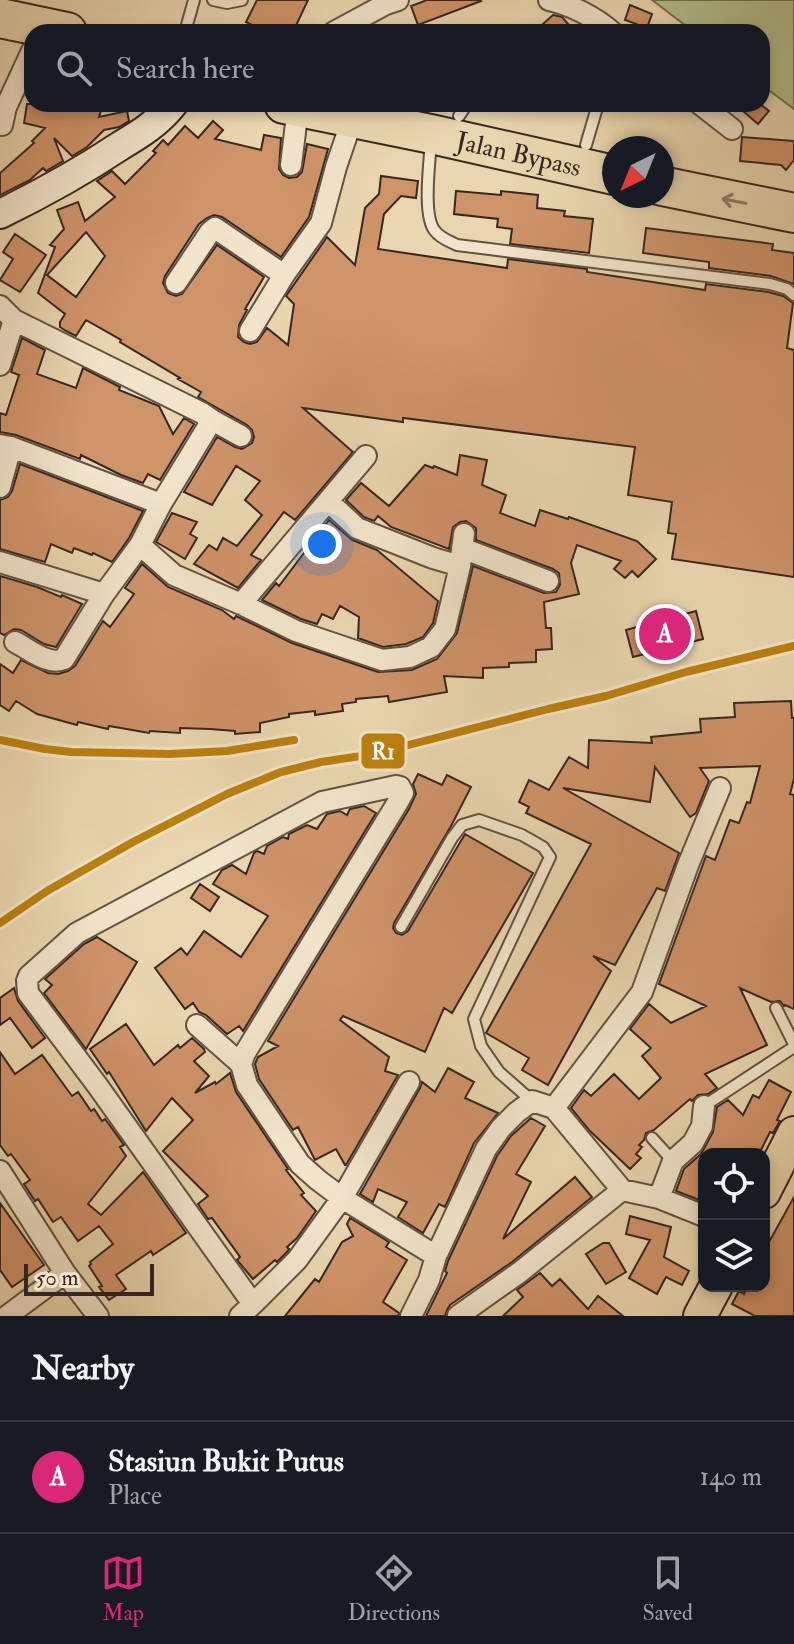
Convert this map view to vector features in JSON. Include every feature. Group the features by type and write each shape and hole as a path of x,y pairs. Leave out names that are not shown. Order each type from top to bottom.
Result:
{"highway":[{"path":"0,18 29,24"},
{"path":"0,41 24,48"},
{"name":"Jalan Bypass","path":"327,112 353,117 452,118 514,127 600,148"},
{"name":"Jalan Bypass","path":"452,118 602,171"},
{"path":"674,175 794,187"},
{"path":"674,176 794,213"}],"main road":[{"path":"0,214 51,189 106,156 156,123 166,112"},
{"path":"770,1180 794,1133"},
{"path":"700,1316 713,1292"}],"street":[{"path":"349,24 398,0"},
{"path":"559,1 602,24"},
{"path":"2,125 6,107 24,68"},
{"path":"291,112 291,165"},
{"path":"710,112 732,129"},
{"path":"250,331 321,223 353,117"},
{"path":"176,283 215,228 284,275"},
{"path":"0,365 7,313 241,436"},
{"path":"15,642 50,661 64,659 104,594 140,545 212,420"},
{"path":"0,487 5,446 161,504"},
{"path":"241,604 366,456"},
{"path":"329,502 357,528 433,558 462,549 548,581"},
{"path":"140,545 174,575 296,631 382,660 410,657 431,647 445,629 462,549"},
{"path":"0,562 104,594"},
{"path":"241,1064 398,802 403,793 396,786 322,802 77,933 33,971 27,981 28,993 97,1085 246,1310 297,1260 342,1198 409,1082"},
{"path":"554,1108 642,992 720,788"},
{"path":"197,1025 241,1064 247,1085 300,1164 342,1198 436,1256"},
{"path":"411,1316 486,1149 501,1128 532,1101 554,1108 622,1190 659,1198 698,1214"},
{"path":"659,1198 673,1161 693,1143 702,1126 704,1106"},
{"path":"0,1171 65,1273 98,1316"},
{"path":"458,1316 520,1272 622,1190"},
{"path":"7,1316 65,1273"}],"lane":[{"path":"187,24 194,0"},
{"path":"213,0 227,3 242,0"},
{"path":"598,112 600,148"},
{"path":"452,118 428,215 435,232 443,239 457,245 770,284 787,289 794,295"},
{"path":"401,927 462,825 479,820 522,835 543,847 550,857 474,1019 481,1046 499,1072 532,1101"},
{"path":"704,1106 794,1046 776,1008"},
{"path":"652,1138 673,1161"}],"green space":[{"path":"652,0 794,0 794,109 770,91 770,24 684,24"}],"building":[{"path":"257,0 308,0 297,24 246,22"},
{"path":"427,0 481,1 421,24 418,24 411,6"},
{"path":"630,5 652,14 648,24 625,20"},
{"path":"553,15 562,17 568,24 543,24"},
{"path":"26,112 101,112 99,117 127,112 129,121 104,130 87,147 72,156 54,138 63,161 46,171 43,168 30,180 0,195 0,173 34,143 32,141 45,128 24,123"},
{"path":"744,112 768,112 758,124"},
{"path":"213,121 223,130 215,139 261,150 264,135 281,138 279,169 289,178 297,177 302,172 307,144 328,149 309,217 281,257 222,217 214,215 199,224 165,276 163,283 168,293 176,296 182,294 217,245 264,277 239,325 238,337 250,344 257,342 267,328 288,345 294,304 286,296 327,237 355,265 365,208 379,194 381,176 418,181 416,198 401,196 384,214 378,249 507,268 508,259 587,269 587,272 705,290 706,284 768,292 793,303 787,348 794,350 794,577 672,559 676,534 668,533 672,502 628,495 635,447 303,408 353,452 295,520 284,512 251,555 261,560 238,588 194,564 209,545 217,550 223,538 237,546 262,515 245,500 260,481 236,466 212,505 184,492 217,437 242,449 252,443 252,430 198,397 201,392 180,378 86,320 76,336 66,331 60,327 65,314 38,293 55,247 50,245 64,229 57,210 78,202 85,221 115,197 97,181 112,171 125,184 156,153 153,151 163,140 168,145 185,126 198,138","holes":["86,232 105,256 76,297 47,275"]},
{"path":"742,137 794,141 794,160 786,170 781,165 740,161"},
{"path":"456,191 538,195 537,208 565,211 564,216 593,219 589,253 510,244 512,229 497,227 498,219 454,214"},
{"path":"646,228 773,244 772,250 794,253 794,284 771,276 709,268 709,262 643,253"},
{"path":"15,234 46,255 20,292 0,280 13,259 3,252"},
{"path":"22,338 45,350 37,374 76,388 83,368 120,387 119,390 159,406 173,434 184,418 194,424 160,480 148,474 143,483 81,455 80,459 0,432 0,413 6,415 19,375 11,372"},
{"path":"460,455 487,460 482,485 506,495 500,513 535,526 540,510 569,517 637,541 656,559 638,577 632,571 625,578 614,569 621,561 577,545 571,563 579,594 544,602 546,628 551,628 552,649 536,650 536,662 483,668 483,678 444,676 447,692 389,702 388,696 356,699 356,702 342,704 343,711 315,715 315,711 289,714 289,717 260,723 260,732 235,734 235,731 210,729 180,728 180,733 149,733 109,726 108,729 78,722 77,725 37,714 16,701 9,711 0,705 0,664 13,673 21,660 48,673 68,671 75,666 103,621 110,627 134,594 125,588 142,564 168,587 222,610 234,619 236,616 292,643 378,672 412,670 437,659 457,633 473,566 544,593 556,592 560,585 559,573 553,569 476,540 476,528 466,521 453,527 449,549 391,527 378,516 374,521 364,517 346,500 361,483 389,506 425,465 457,475"},
{"path":"20,464 143,511 112,562 93,553 74,548 72,553 51,544 45,562 0,549 0,500 12,491"},
{"path":"172,513 197,522 190,534 197,538 185,559 156,542"},
{"path":"329,520 352,540 377,550 438,601 433,623 423,637 406,644 383,647 358,638 359,617 340,606 333,619 322,614 317,624 262,600 276,583 279,586"},
{"path":"0,576 82,604 56,647 44,644 21,630 14,629 4,635 0,633"},
{"path":"696,611 703,639 633,657 626,630"},
{"path":"791,701 794,718 794,779 790,794 794,795 794,1009 740,988 767,1045 705,1074 717,1088 708,1094 698,1095 692,1101 690,1099 654,1130 646,1133 639,1145 642,1147 636,1154 641,1158 630,1169 571,1108 584,1090 591,1096 614,1074 639,1099 661,1078 642,1056 651,1048 630,1029 649,1004 671,1023 706,1006 659,984 706,856 715,860 730,820 739,823 747,802 750,803 760,766 700,768 709,781 696,813 690,817 655,767 650,802 563,788 679,853 665,891 657,888 615,965 593,956 611,971 548,1085 522,1070 529,1058 486,1033 591,844 526,813 529,807 519,802 529,780 549,790 569,757 588,768 589,740 652,743 651,737 701,732 700,719 735,717 734,703"},
{"path":"418,774 442,785 447,775 471,787 394,923 396,933 402,935 408,931 465,834 533,873 452,1013 444,1008 425,1052 343,1016 340,1020 389,1057 385,1071 398,1075 346,1165 336,1149 315,1160 298,1127 293,1130 259,1079 255,1064 258,1057 278,1046 268,1041 409,809 416,794 413,784"},
{"path":"364,806 376,813 243,1031 239,1026 227,1034 199,1012 193,1003 185,1009 155,968 181,948 187,955 204,931 241,957 268,916 213,884 222,870 232,865 246,874 257,851 264,854 267,846 283,837 288,839 289,834 307,825 317,829 327,814 340,811 347,815 350,809"},
{"path":"200,884 219,897 210,911 191,898"},
{"path":"97,937 137,962 86,1049 44,993 52,985 45,979 84,944"},
{"path":"14,988 18,1001 45,1038 32,1048 10,1018 0,1025 0,998"},
{"path":"126,1024 154,1065 178,1045 180,1048 192,1038 204,1049 205,1052 194,1061 209,1076 195,1093 216,1084 230,1073 236,1092 304,1193 301,1195 316,1211 287,1247 287,1252 253,1279 237,1260 240,1257 212,1218 208,1219 198,1204 208,1196 163,1151 193,1120 172,1098 146,1131 109,1072 107,1074 90,1049"},
{"path":"0,1052 15,1074 42,1055 72,1096 78,1092 91,1111 94,1109 102,1121 105,1119 124,1145 120,1147 126,1156 88,1204 101,1215 143,1172 186,1233 153,1255 151,1251 116,1275 126,1289 109,1300 89,1266 113,1244 99,1226 78,1241 61,1217 53,1222 24,1184 30,1180 11,1154 8,1156 0,1145"},
{"path":"448,1068 474,1082 465,1098 498,1113 474,1143 445,1207 439,1204 423,1233 398,1217 407,1202 378,1189 373,1202 360,1194 422,1082 435,1092"},
{"path":"769,1080 791,1092 777,1120 780,1121 762,1148 704,1148 713,1132 717,1107 728,1100 743,1115 753,1095 759,1098"},
{"path":"531,1118 545,1126 516,1174 531,1182 503,1239 575,1177 592,1197 512,1262 450,1305 445,1316 426,1316 497,1156 511,1136"},
{"path":"698,1157 698,1199 676,1191 684,1169"},
{"path":"794,1197 794,1316 755,1316 732,1304 738,1292 770,1292 770,1240"},
{"path":"0,1203 44,1265 12,1287 0,1270"},
{"path":"630,1216 671,1227 664,1257 689,1271 682,1285 666,1277 657,1294 629,1278 650,1240 626,1234"},
{"path":"350,1218 389,1242 386,1247 407,1260 383,1302 399,1313 398,1316 285,1316 315,1279 319,1282 342,1242 353,1236 347,1224"},
{"path":"603,1243 609,1243 626,1272 606,1284 586,1254"},
{"path":"540,1273 552,1286 560,1279 588,1309 598,1296 623,1316 503,1316 523,1297 517,1290"}],"transit line":[{"name":"R1","path":"0,923 47,891 133,842 227,794 281,772 393,749 794,646"},
{"name":"R1","path":"0,740 71,752 170,754 227,751 294,740"}],"place":[{"name":"Stasiun Bukit Putus","path":"665,634"}]}
